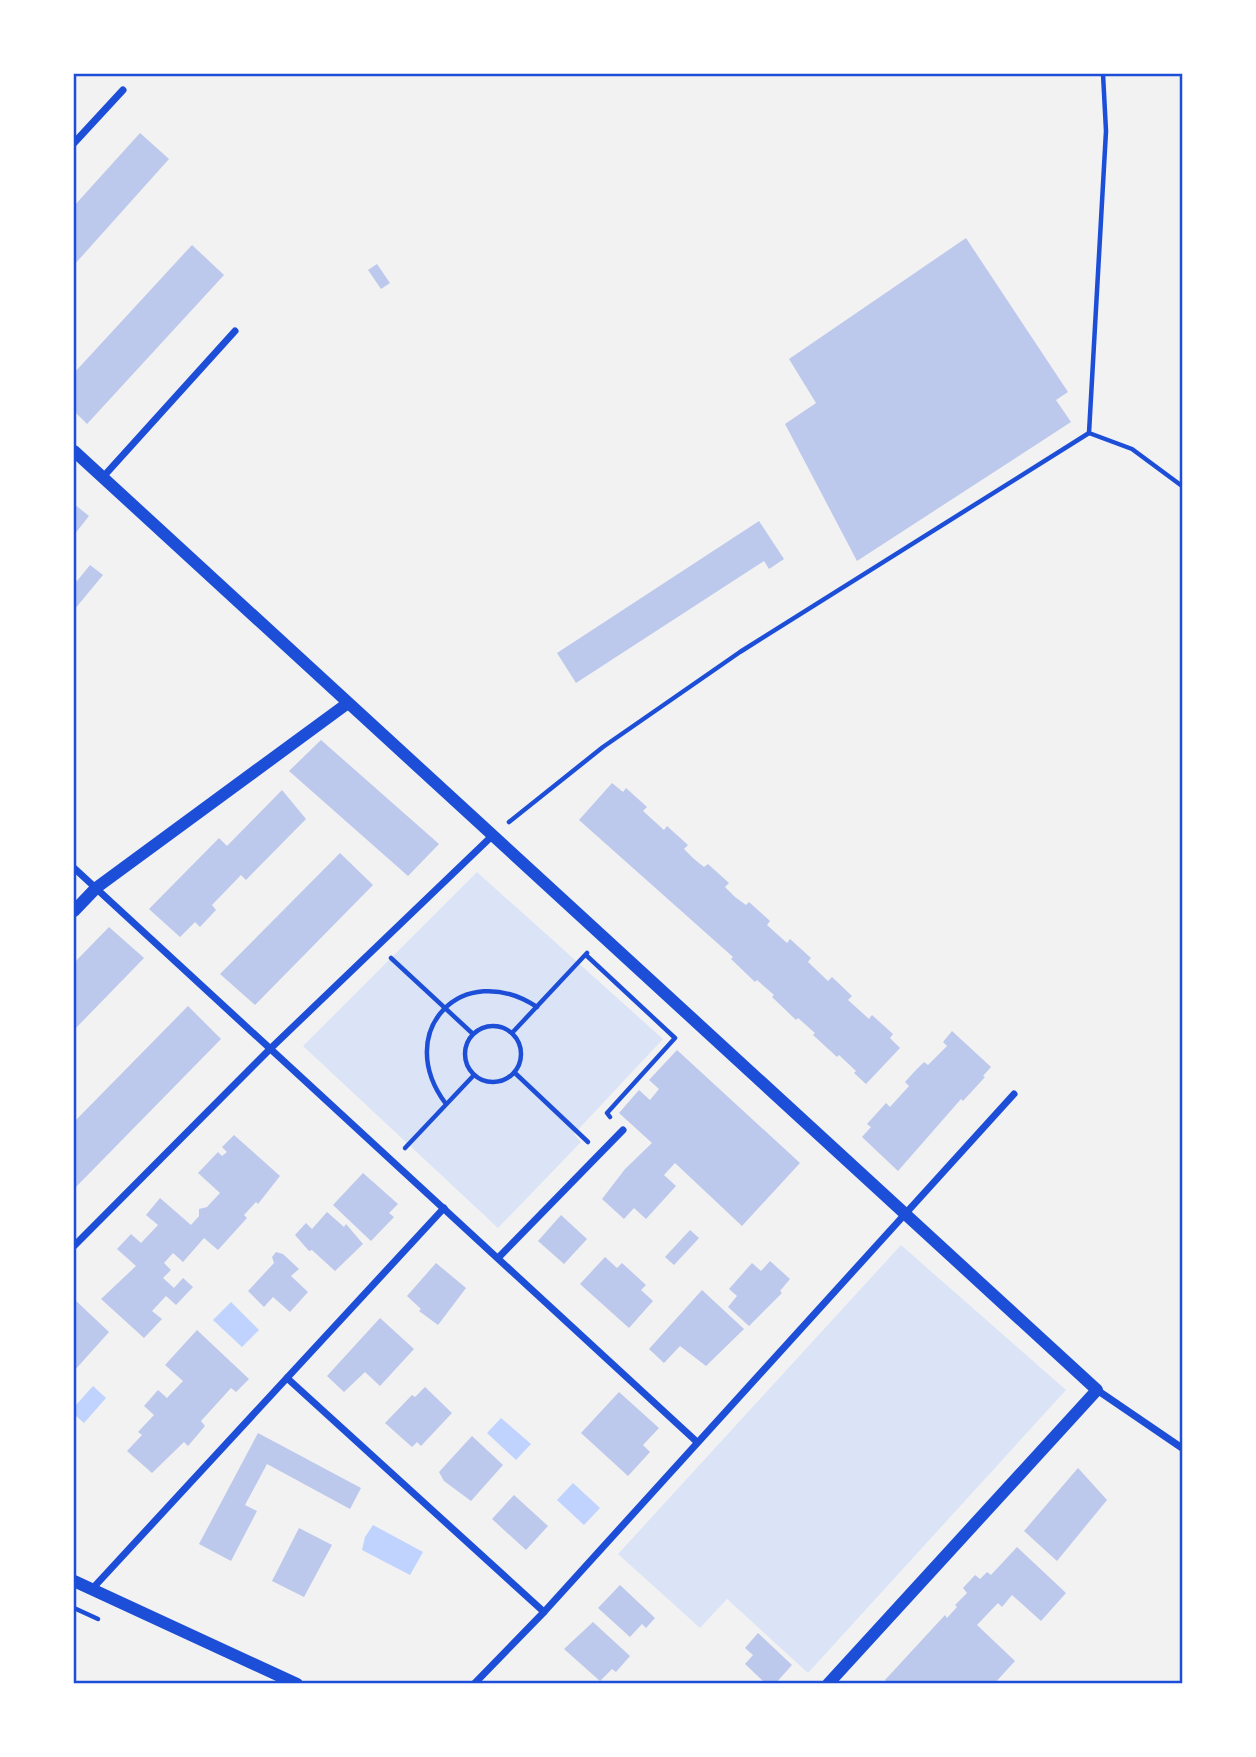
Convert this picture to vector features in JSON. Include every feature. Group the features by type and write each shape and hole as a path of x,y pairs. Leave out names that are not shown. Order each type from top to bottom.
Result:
{"street":[{"path":"74,143 123,90"},
{"path":"103,477 235,331"},
{"path":"74,451 1097,1390 1182,1448"},
{"path":"74,911 96,888 348,703"},
{"path":"74,1246 270,1049 492,836"},
{"path":"74,868 697,1442"},
{"path":"474,1684 544,1612 1014,1094"},
{"path":"498,1258 624,1130"},
{"path":"93,1588 444,1208"},
{"path":"287,1378 544,1612"},
{"path":"828,1684 1097,1390"},
{"path":"74,1581 297,1684"}],"path":[{"path":"1089,433 1106,131 1103,74"},
{"path":"1089,433 1132,449 1182,486"},
{"path":"492,836 603,747 740,652 1089,433"},
{"path":"512,1033 603,937"},
{"path":"378,945 473,1034"},
{"path":"586,955 675,1038 607,1113 624,1130"},
{"path":"446,1104 433,1087 426,1067 430,1035 445,1009 462,996 482,990 511,993 537,1007"},
{"path":"497,1026 512,1033 521,1049 522,1057 515,1073 499,1082 490,1083 474,1075 466,1059 465,1050 473,1034 497,1026"},
{"path":"515,1073 600,1153"},
{"path":"393,1161 474,1075"}],"shaded area":[{"path":"477,872 663,1039 574,1134 581,1142 498,1228 303,1046"},
{"path":"901,1245 1066,1390 808,1673 727,1599 700,1628 618,1554"}],"water":[{"path":"231,1302 259,1330 242,1347 213,1320"},
{"path":"93,1386 106,1398 84,1423 74,1414 74,1403 76,1405"},
{"path":"501,1418 531,1444 516,1460 487,1433"},
{"path":"573,1483 600,1508 584,1525 557,1500"},
{"path":"373,1525 423,1552 410,1575 362,1550 365,1537"}],"building":[{"path":"140,133 169,159 74,265 74,206"},
{"path":"966,238 1068,392 1056,400 1071,422 857,561 785,424 816,403 789,359"},
{"path":"192,245 224,275 87,424 74,411 74,373"},
{"path":"377,264 390,283 381,289 368,270"},
{"path":"74,504 89,516 74,535"},
{"path":"759,521 784,559 769,569 764,561 576,683 557,653"},
{"path":"90,565 103,575 74,610 74,578 77,581"},
{"path":"321,740 439,844 408,876 289,771"},
{"path":"612,783 623,792 626,788 647,807 643,811 664,830 667,826 688,845 684,849 694,859 704,867 708,864 729,883 725,887 735,897 746,905 749,902 770,921 767,925 787,943 790,939 811,958 808,962 828,981 832,977 852,996 848,1000 869,1019 872,1015 893,1034 890,1038 900,1048 866,1084 839,1055 837,1057 813,1035 815,1033 798,1018 796,1020 772,997 774,995 757,980 755,982 731,959 733,957 579,820"},
{"path":"282,790 306,819 246,880 241,875 212,905 216,910 200,927 195,922 180,937 149,909 219,838 227,846"},
{"path":"340,853 373,885 255,1005 220,974"},
{"path":"109,927 144,958 74,1030 74,963"},
{"path":"188,1006 221,1039 74,1189 74,1122"},
{"path":"952,1031 991,1067 983,1076 985,1077 963,1101 961,1099 898,1171 862,1137 871,1127 867,1124 886,1103 890,1107 909,1086 905,1082 924,1062 928,1065 947,1046 943,1042"},
{"path":"677,1050 800,1163 742,1226 675,1163 664,1175 676,1186 646,1219 634,1208 624,1219 602,1199 625,1169 652,1143 619,1113 639,1090 650,1100 659,1089 649,1080"},
{"path":"234,1135 280,1176 258,1204 256,1202 244,1215 247,1218 218,1250 204,1238 183,1262 173,1253 164,1263 171,1270 163,1278 174,1288 183,1278 193,1287 176,1305 166,1296 152,1311 162,1319 144,1338 101,1299 136,1266 117,1249 131,1234 141,1243 158,1225 146,1215 160,1198 191,1225 199,1216 199,1209 207,1207 220,1193 198,1173 218,1152 222,1156 227,1152 222,1147"},
{"path":"363,1173 398,1204 389,1213 394,1217 371,1241 333,1205"},
{"path":"327,1212 344,1227 346,1224 363,1244 335,1271 312,1250 309,1251 295,1235 306,1223 312,1229"},
{"path":"561,1215 587,1239 564,1264 538,1241"},
{"path":"690,1230 699,1238 674,1265 665,1257"},
{"path":"276,1252 283,1254 299,1269 291,1276 308,1292 290,1312 273,1297 264,1307 248,1291 274,1263 272,1257"},
{"path":"605,1257 617,1268 622,1263 646,1285 641,1290 653,1301 629,1328 580,1284"},
{"path":"770,1261 790,1279 780,1291 782,1293 749,1326 728,1307 737,1296 729,1289 752,1263 761,1271"},
{"path":"436,1263 466,1288 438,1325 419,1311 421,1309 407,1296"},
{"path":"702,1290 744,1329 706,1366 680,1346 664,1363 649,1349"},
{"path":"74,1299 109,1332 74,1371"},
{"path":"380,1318 414,1349 380,1386 365,1372 344,1392 327,1376"},
{"path":"197,1330 249,1379 236,1392 231,1388 201,1421 205,1426 188,1446 184,1442 152,1473 127,1451 142,1435 138,1432 154,1415 144,1406 158,1390 167,1398 183,1381 165,1365"},
{"path":"425,1387 452,1413 421,1446 417,1442 412,1447 385,1423 412,1395 415,1397"},
{"path":"619,1392 659,1428 643,1445 650,1452 628,1476 581,1433"},
{"path":"258,1433 361,1488 350,1509 267,1464 245,1505 257,1511 231,1561 199,1544"},
{"path":"472,1436 503,1465 471,1501 444,1481 439,1472"},
{"path":"1078,1468 1107,1500 1057,1561 1024,1531"},
{"path":"514,1495 548,1526 526,1550 492,1519"},
{"path":"299,1528 332,1545 304,1597 272,1581"},
{"path":"1017,1547 1066,1593 1041,1621 1012,1595 1002,1607 998,1603 977,1625 1015,1661 994,1684 889,1684 885,1680 945,1615 947,1618 957,1607 955,1605 967,1593 963,1588 975,1575 980,1579 987,1572 991,1575"},
{"path":"620,1585 655,1618 646,1628 642,1624 630,1637 598,1608"},
{"path":"593,1622 630,1656 616,1672 612,1669 600,1681 564,1649"},
{"path":"758,1633 792,1665 775,1684 766,1684 745,1664 753,1655 745,1648"}]}
